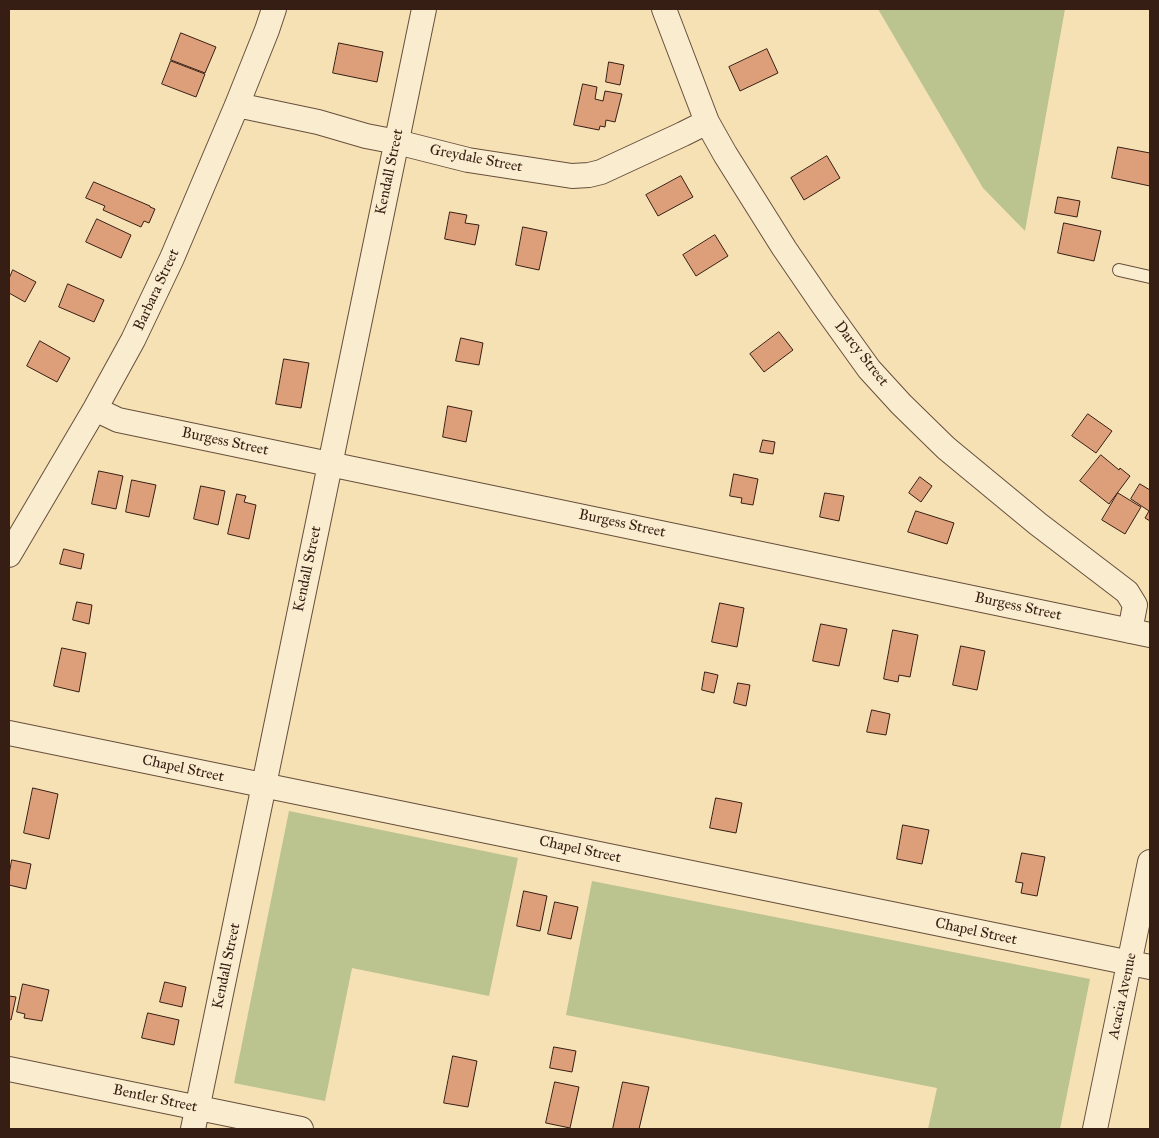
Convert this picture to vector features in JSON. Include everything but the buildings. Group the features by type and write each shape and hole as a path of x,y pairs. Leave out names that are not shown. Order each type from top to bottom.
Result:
{"street":[{"name":"Barbara Street","path":"9,555 95,409 133,340 172,258 238,105 274,9"},
{"name":"Kendall Street","path":"195,1119 424,9"},
{"name":"Darcy Street","path":"664,9 708,122 725,154 784,248 869,369 900,404 946,448 1038,524 1128,592 1135,605 1140,633"},
{"name":"Greydale Street","path":"238,105 318,122 366,136 468,160 572,176 602,172 708,122"},
{"name":"Burgess Street","path":"95,409 118,420 1140,633"},
{"name":"Chapel Street","path":"9,733 1140,965"},
{"name":"Acacia Avenue","path":"1095,1129 1140,965 1150,862"},
{"name":"Bentler Street","path":"9,1069 195,1119 300,1129"}],"lane":[{"path":"1119,270 1150,277"}],"green space":[{"path":"878,9 1065,9 1025,231 983,188"},
{"path":"289,811 518,858 489,996 352,968 325,1101 234,1083"},
{"path":"592,881 1090,979 1060,1129 928,1129 937,1088 566,1015"}]}
